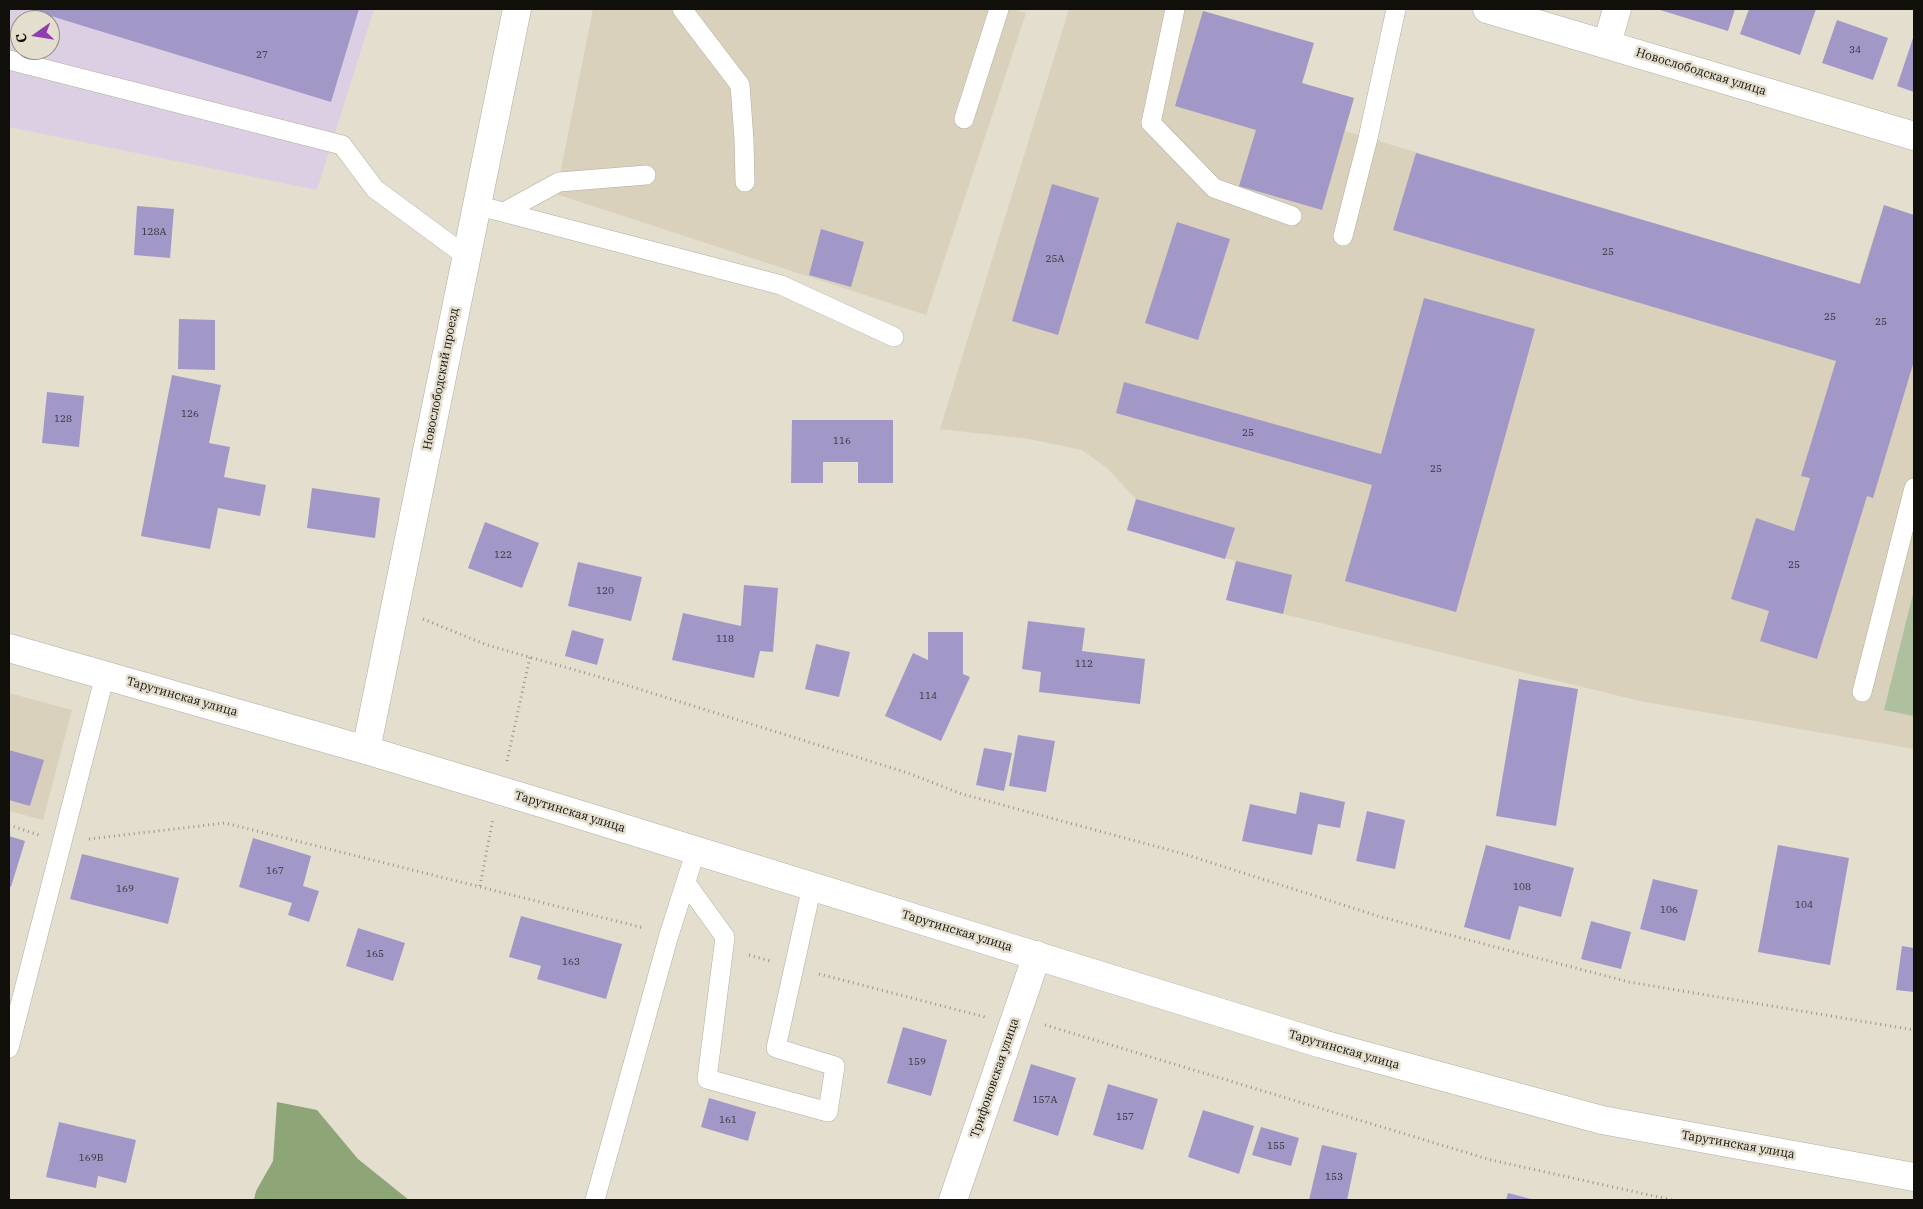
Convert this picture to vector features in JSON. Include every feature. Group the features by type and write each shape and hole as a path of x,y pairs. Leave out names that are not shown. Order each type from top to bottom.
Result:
{"main road":[{"name":"Новослободский проезд","path":"366,750 517,9"},
{"name":"Новослободская улица","path":"1487,9 1914,136"},
{"path":"1607,44 1617,9"},
{"name":"Тарутинская улица","path":"9,648 366,750 1322,1044 1602,1120 1914,1177"},
{"name":"Трифоновская улица","path":"953,1200 1037,955"}],"lane":[{"path":"682,9 740,85 745,182"},
{"path":"964,119 999,9"},
{"path":"1176,9 1152,123 1214,188 1292,216"},
{"path":"1343,236 1368,138 1396,9"},
{"path":"9,60 342,145 375,189 466,256"},
{"path":"504,212 559,182 646,175"},
{"path":"476,205 782,285 894,337"},
{"path":"1862,692 1914,488"},
{"path":"9,1048 105,675"},
{"path":"595,1200 669,935 696,850"},
{"path":"686,883 725,937 707,1079 828,1112 835,1066 776,1048 812,886"}],"path":[{"path":"418,617 487,645 610,680 899,770 962,794 1184,854 1381,917 1628,982 1914,1030"},
{"path":"513,738 530,657"},
{"path":"9,825 62,842 225,823 480,886"},
{"path":"1016,1016 1491,1160 1672,1200"}],"shaded area":[{"path":"9,9 374,9 317,190 9,127"},
{"path":"593,9 1012,9 1026,13 926,315 556,194"},
{"path":"1069,9 1198,9 1314,43 1302,83 1354,98 1345,131 1859,284 1884,205 1914,215 1914,749 1640,701 1226,600 1236,561 1127,530 1136,499 1107,468 1082,450 1029,439 940,429"},
{"path":"9,693 72,710 43,820 9,811"}],"green space":[{"path":"1914,590 1914,716 1884,710"},
{"path":"277,1102 317,1110 358,1159 409,1200 254,1200 256,1191 273,1161"}],"building":[{"path":"28,9 359,9 331,102 60,19 60,10"},
{"path":"1657,9 1735,9 1728,31"},
{"path":"1749,9 1816,9 1800,55 1740,34"},
{"path":"1203,11 1314,43 1302,83 1354,98 1322,210 1239,186 1256,130 1175,106"},
{"path":"1837,20 1888,38 1873,80 1822,63"},
{"path":"1914,35 1914,92 1897,86"},
{"path":"1416,153 1860,284 1884,205 1914,215 1914,361 1873,498 1867,496 1817,659 1760,641 1769,611 1731,599 1756,518 1794,531 1810,478 1801,476 1836,361 1393,230"},
{"path":"1052,184 1099,198 1058,335 1012,321"},
{"path":"137,206 174,209 170,258 134,255"},
{"path":"1177,222 1230,239 1198,340 1145,323"},
{"path":"821,229 864,242 851,287 809,275"},
{"path":"1424,298 1535,329 1456,612 1345,581 1372,485 1116,413 1124,382 1381,454"},
{"path":"179,319 215,320 215,370 178,369"},
{"path":"172,375 221,385 209,443 230,447 224,477 266,485 260,516 218,508 210,549 141,536"},
{"path":"47,392 84,396 79,447 42,443"},
{"path":"792,420 893,420 893,483 858,483 858,462 823,462 823,483 791,483"},
{"path":"312,488 380,498 375,538 307,528"},
{"path":"1136,499 1235,528 1225,559 1127,530"},
{"path":"485,522 539,543 522,588 468,568"},
{"path":"1236,561 1292,575 1283,614 1226,600"},
{"path":"578,562 642,577 631,621 568,606"},
{"path":"744,585 778,588 773,652 760,651 754,678 672,660 683,613 741,626"},
{"path":"1028,621 1085,628 1082,651 1145,659 1140,704 1039,692 1041,672 1022,669"},
{"path":"572,630 604,639 597,665 565,656"},
{"path":"928,632 963,632 963,674 970,677 941,741 885,716 913,653 928,660"},
{"path":"816,644 850,652 839,697 805,689"},
{"path":"1519,679 1578,689 1556,826 1496,816"},
{"path":"1018,735 1055,741 1046,792 1009,786"},
{"path":"984,748 1012,753 1004,791 976,785"},
{"path":"9,750 44,760 30,806 9,800"},
{"path":"1300,792 1345,802 1340,828 1318,824 1312,855 1242,841 1250,804 1296,814"},
{"path":"1367,811 1405,820 1395,869 1356,861"},
{"path":"9,836 25,841 11,887 9,886"},
{"path":"253,838 311,856 303,886 319,891 309,922 288,915 292,903 239,887"},
{"path":"1486,845 1574,868 1561,917 1519,906 1510,940 1464,927"},
{"path":"1778,845 1849,858 1830,965 1758,952"},
{"path":"82,854 179,878 168,924 70,899"},
{"path":"1653,879 1698,890 1685,941 1640,929"},
{"path":"521,916 622,944 606,999 537,979 541,966 509,957"},
{"path":"1591,921 1631,932 1621,969 1581,959"},
{"path":"358,928 405,943 393,981 346,966"},
{"path":"1902,946 1914,948 1914,992 1896,990"},
{"path":"903,1027 947,1040 931,1096 887,1083"},
{"path":"1031,1064 1076,1078 1058,1136 1013,1121"},
{"path":"1108,1084 1158,1099 1143,1150 1093,1135"},
{"path":"709,1098 756,1112 748,1141 701,1127"},
{"path":"1203,1110 1254,1126 1239,1174 1188,1157"},
{"path":"59,1122 136,1140 126,1183 98,1176 96,1188 46,1177"},
{"path":"1261,1127 1299,1138 1291,1166 1252,1155"},
{"path":"1322,1145 1357,1153 1347,1200 1309,1200"},
{"path":"1508,1193 1535,1200 1506,1200"}]}
